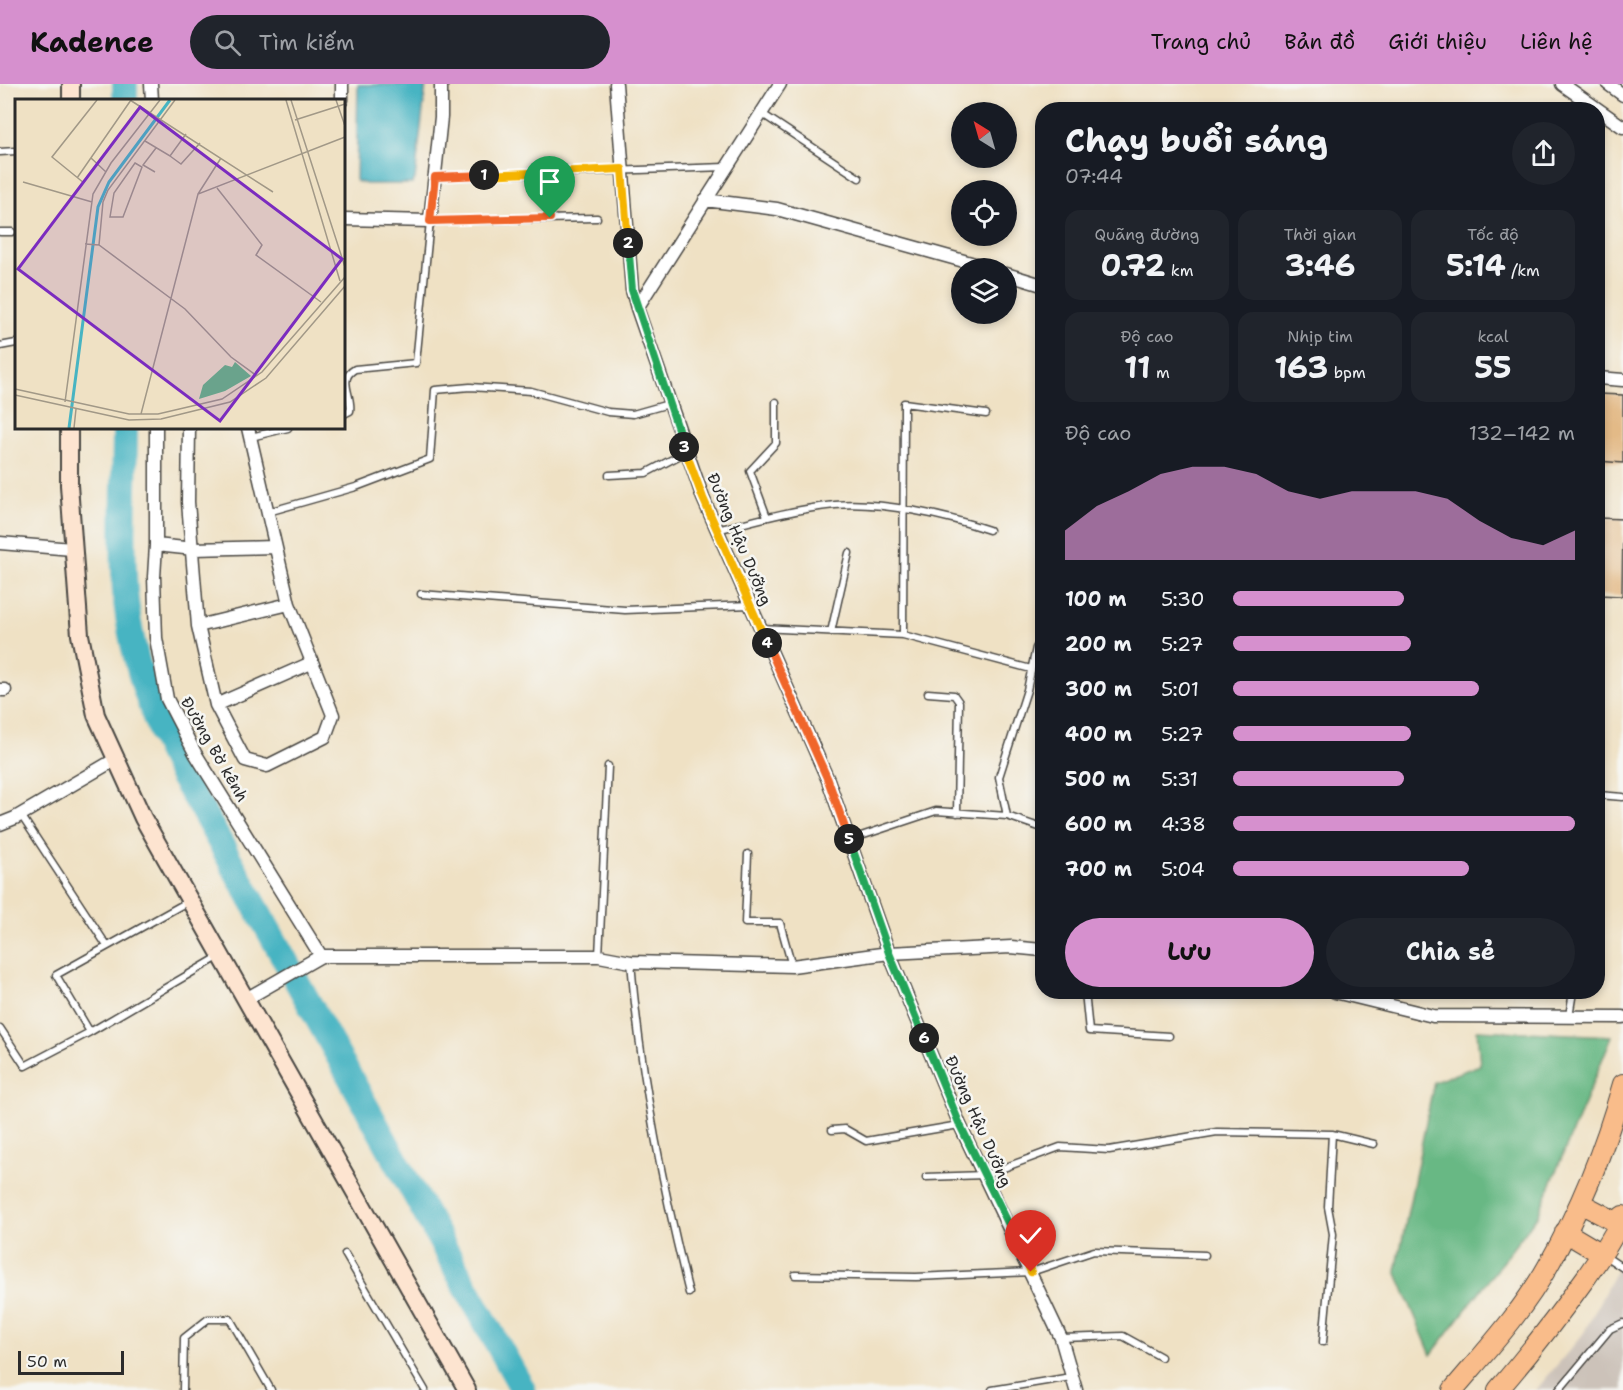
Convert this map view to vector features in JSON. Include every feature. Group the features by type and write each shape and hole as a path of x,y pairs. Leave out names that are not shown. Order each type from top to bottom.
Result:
{"main road":[{"path":"1453,1390 1490,1347 1547,1268 1580,1203 1611,1128 1623,1084"},
{"path":"1498,1390 1542,1338 1622,1222 1580,1203"},
{"path":"1565,1232 1602,1254"}],"street":[{"path":"151,84 152,99"},
{"path":"345,219 430,221 441,84"},
{"name":"Đường Hậu Dưỡng","path":"616,84 632,290 672,403 686,452 717,531 828,780 889,953 960,1125 1061,1338 1076,1390"},
{"path":"637,308 780,84"},
{"path":"1562,84 1587,102"},
{"path":"1608,84 1623,95"},
{"path":"1605,115 1623,128"},
{"path":"705,200 777,208 954,258"},
{"path":"1017,277 1035,283"},
{"path":"1605,379 1623,380"},
{"path":"69,429 72,549 80,635 96,715 143,818 467,1390"},
{"name":"Đường Bờ kênh","path":"156,429 154,577 156,638 167,699 195,753 321,956"},
{"path":"189,429 189,502 194,549 192,568 198,626 216,705 245,760 267,766 325,737 333,715 289,604 249,432"},
{"path":"0,543 72,549"},
{"path":"156,545 194,549 274,547"},
{"path":"198,626 289,604"},
{"path":"216,705 311,663"},
{"path":"0,824 20,815 116,759"},
{"path":"246,999 321,956 599,956 631,962 792,966 889,953 1011,947 1035,949"},
{"path":"1377,999 1433,1016 1623,1017"}],"lane":[{"path":"762,113 859,178"},
{"path":"0,152 15,151"},
{"path":"435,177 727,167"},
{"path":"345,414 350,411 351,405 346,385 349,372 416,363 430,221 597,218"},
{"path":"0,232 12,232"},
{"path":"0,346 15,343"},
{"path":"268,512 356,487 430,459 435,390 470,387 531,391 608,412 633,414 672,403"},
{"path":"767,517 750,471 776,443 776,402"},
{"path":"903,635 904,403 986,414"},
{"path":"249,432 278,429"},
{"path":"609,475 646,473 686,452"},
{"path":"717,531 767,517 836,505 905,509 951,517 988,530"},
{"path":"831,632 849,553"},
{"path":"421,594 625,610 750,605"},
{"path":"759,627 903,635 1032,669"},
{"path":"1006,816 999,777 1035,653"},
{"path":"928,693 954,695 959,702 957,813"},
{"path":"599,956 608,766"},
{"path":"1605,795 1623,796"},
{"path":"849,840 936,811 1006,816 1035,826"},
{"path":"20,815 107,946"},
{"path":"748,854 745,922 780,923 792,966"},
{"path":"90,1032 56,975 190,901"},
{"path":"0,1028 25,1066 90,1032 220,956"},
{"path":"631,962 645,1088 666,1200 689,1293"},
{"path":"1086,999 1089,1031 1169,1036"},
{"path":"1569,1016 1572,999"},
{"path":"832,1130 845,1130 866,1141 960,1125"},
{"path":"926,1177 985,1175 1060,1147 1109,1150 1217,1132 1332,1134 1374,1144"},
{"path":"1323,1342 1333,1234 1328,1207 1332,1134"},
{"path":"795,1275 916,1277 1031,1272 1094,1251 1205,1255"},
{"path":"345,1254 425,1390"},
{"path":"1602,1254 1623,1268"},
{"path":"183,1390 184,1338 208,1319 230,1319 271,1390"},
{"path":"1559,1390 1610,1329 1623,1323"},
{"path":"1061,1338 1123,1336 1161,1357"},
{"path":"993,1390 1071,1377"}],"shaded area":[{"path":"1623,1257 1623,1390 1536,1390 1583,1334"}],"green space":[{"path":"1477,1030 1612,1036 1538,1215 1431,1355 1396,1271 1434,1082 1480,1065"}],"water":[{"path":"426,84 415,179 412,184 366,184 356,181 358,85"}],"building":[{"path":"1605,394 1623,395 1623,463 1605,462"},
{"path":"1605,518 1623,519 1622,596 1605,595"}],"waterway":[{"path":"125,84 125,99"},
{"path":"125,429 123,530 128,619 141,676 161,732 186,785 201,808 523,1390"}],"route":[{"path":"550,218 430,221 435,177 622,169 632,290 703,498 828,780 889,953 960,1125 1031,1272"}]}
